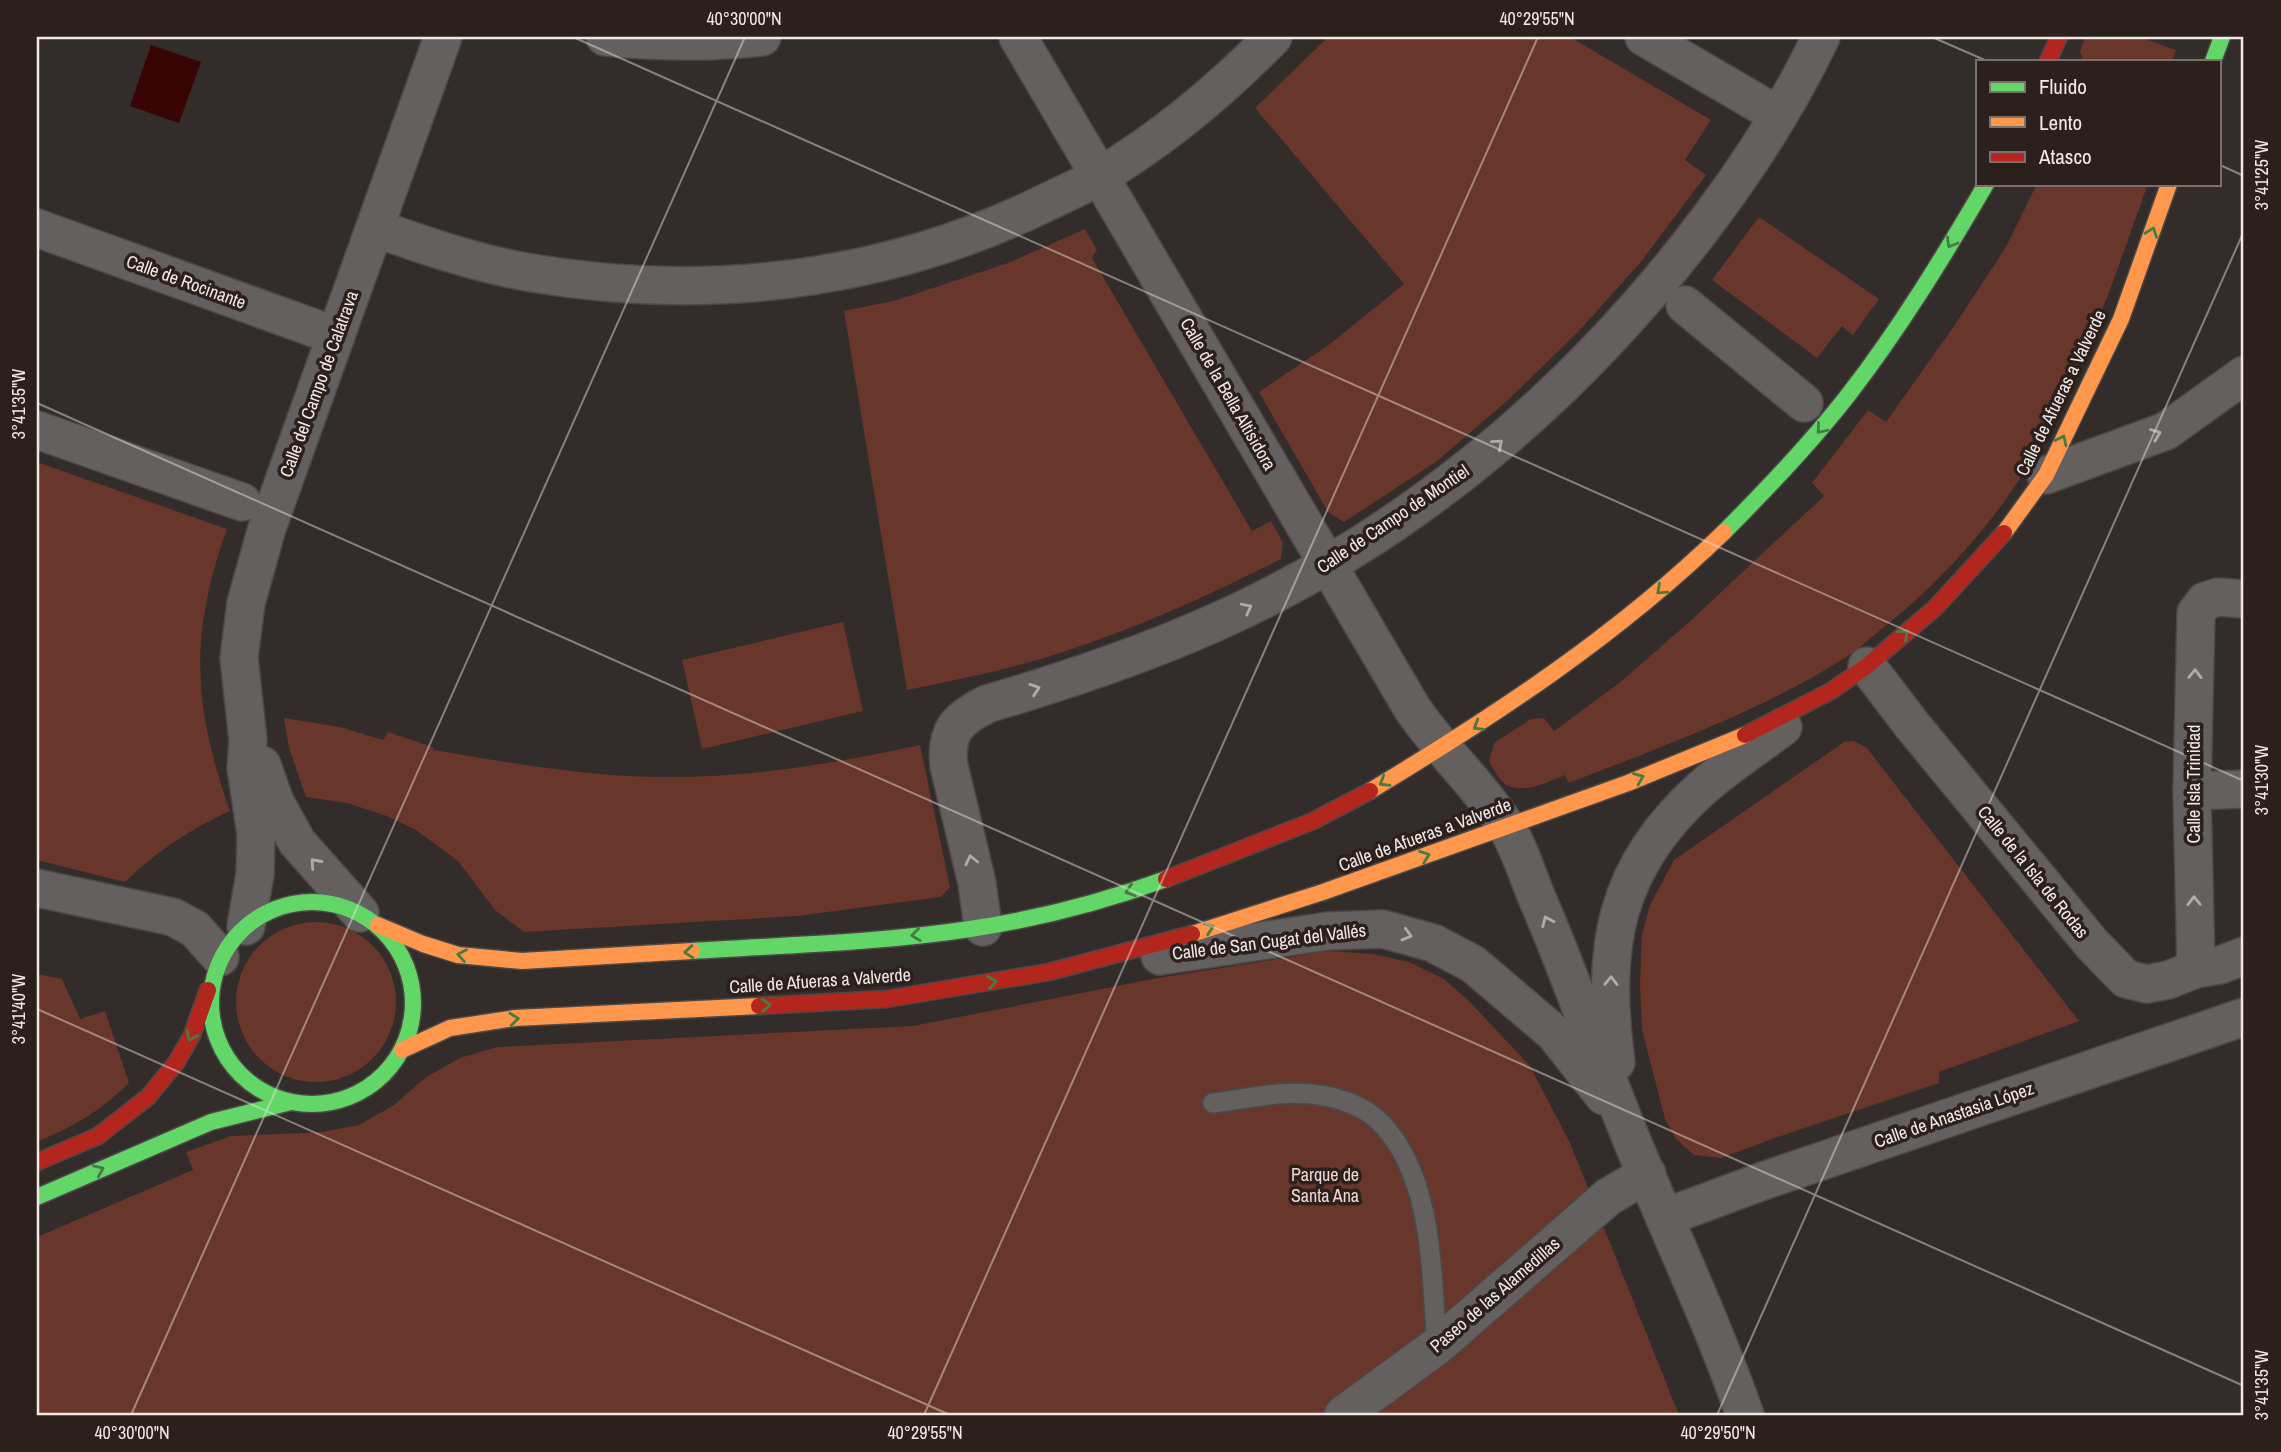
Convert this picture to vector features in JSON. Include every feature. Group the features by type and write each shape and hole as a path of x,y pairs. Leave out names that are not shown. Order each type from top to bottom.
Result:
{"street":[{"name":"Calle del Campo de Calatrava","path":"246,926 255,874 256,834 246,768 248,740 239,657 246,603 267,528 443,37"},
{"path":"605,37 651,42 718,42 762,37"},
{"name":"Calle de la Bella Altisidora","path":"1018,37 1412,708 1428,732 1443,747"},
{"path":"375,228 472,259 530,273 605,283 690,287 749,284 835,274 966,238 1100,176 1216,92 1273,37"},
{"path":"1644,37 1777,115"},
{"name":"Calle de Campo de Montiel","path":"984,927 947,751 950,736 958,723 970,712 987,704 1103,667 1238,613 1329,565 1476,462 1582,368 1686,250 1759,148 1821,37"},
{"path":"2048,60 2059,37"},
{"path":"37,1162 98,1136 148,1097 176,1063 192,1035 217,964 246,926 282,906 308,901 335,904 423,944 458,955 522,961 908,936 984,927 1103,900 1172,878 1337,810 1512,705 1637,611 1748,508 1796,458 1884,348 1941,261 1985,186"},
{"name":"Calle de Afueras a Valverde","path":"402,1050 450,1028 515,1018 887,999 1049,972 1176,939 1287,904 1628,783 1738,738 1831,691 1867,666 1935,608 2002,536 2046,475 2121,319 2168,186"},
{"name":"Calle de Rocinante","path":"37,228 336,336"},
{"path":"1685,305 1804,403"},
{"path":"2046,475 2166,431 2244,375"},
{"path":"37,430 242,502"},
{"name":"Calle Isla Trinidad","path":"2196,969 2192,791 2196,613 2205,601 2218,597 2244,599"},
{"name":"Calle de la Isla de Rodas","path":"1867,666 1912,725 2092,944 2126,979 2147,984 2168,980 2244,956"},
{"name":"Calle de San Cugat del Vallés","path":"1624,1122 1611,1018 1610,976 1614,935 1629,883 1647,850 1702,788 1831,691"},
{"name":"Calle del Campo de Calatrava","path":"248,740 257,751 275,802 288,827 306,853 369,919"},
{"name":"Calle de San Cugat del Vallés","path":"1443,747 1506,826 1562,954 1624,1122 1725,1359 1745,1415"},
{"path":"2192,791 2244,789"},
{"path":"37,888 173,917 195,929 217,964 210,1000 214,1028 226,1055 261,1092 291,1102 324,1104 351,1097 373,1084 391,1068 409,1035 412,1016 408,969 397,944 369,919"},
{"name":"Calle de San Cugat del Vallés","path":"1049,972 1328,931 1384,929 1433,943 1473,964 1554,1034 1624,1122"},
{"name":"Calle de Anastasia López","path":"1666,1217 1763,1181 2244,1017"},
{"path":"37,1197 211,1122 291,1102"},
{"name":"Paseo de las Alamedillas","path":"1343,1415 1437,1346 1608,1197 1647,1174"}],"lane":[{"path":"1213,1103 1286,1094 1317,1094 1348,1101 1380,1121 1403,1152 1421,1198 1437,1346"}],"green space":[{"path":"1328,37 1570,37 1711,120 1685,160 1706,175 1640,263 1577,333 1507,401 1436,462 1344,522 1328,512 1259,392 1330,344 1404,284 1255,108"},
{"path":"2085,37 2139,37 2176,50 2172,60 2083,60 2080,51"},
{"path":"2036,186 2147,186 2091,338 2057,414 2017,483 1989,522 1942,575 1853,652 1815,676 1747,711 1569,783 1565,775 1528,788 1512,787 1502,782 1489,761 1494,743 1531,719 1544,718 1554,731 1618,684 1687,624 1824,496 1812,483 1868,410 1886,422 2006,247"},
{"path":"1759,217 1879,299 1853,335 1842,326 1817,358 1712,280"},
{"path":"1085,229 1097,250 1092,258 1252,531 1271,521 1283,543 1281,559 1176,609 1096,641 1009,668 907,690 844,311 897,300 1008,263"},
{"path":"37,462 227,529 206,603 200,670 209,737 230,811 174,842 125,882 37,860"},
{"path":"843,622 863,711 702,749 682,660"},
{"path":"284,718 340,727 383,740 388,732 433,747 434,750 501,761 591,773 652,777 768,771 920,745 950,887 941,897 797,916 524,932 495,910 458,861 416,830 387,816 347,803 306,797 289,748"},
{"path":"1853,741 1866,747 2079,1021 1939,1072 1939,1083 1721,1158 1694,1155 1676,1139 1665,1119 1642,1030 1642,934 1650,905 1674,860 1844,742"},
{"path":"316,922 347,928 373,945 390,971 396,1002 390,1033 373,1059 347,1076 316,1082 285,1076 259,1059 242,1033 236,1002 242,971 259,945 285,928"},
{"name":"Parque de Santa Ana","path":"1329,951 1373,954 1409,962 1444,979 1469,1001 1530,1066 1570,1143 1679,1415 37,1415 37,1237 193,1170 186,1152 231,1136 321,1132 359,1125 394,1105 425,1078 460,1058 497,1047 913,1026 1158,978"},
{"path":"37,974 62,979 80,1019 105,1011 129,1083 86,1117 37,1142"}],"shaded area":[{"path":"151,45 201,62 179,123 130,106"}],"traffic: fast":[{"path":"2213,60 2222,37"},
{"path":"1724,532 1789,465 1849,394 1921,291 1985,186"},
{"path":"692,951 866,941 970,929 1070,909 1166,879"},
{"path":"312,902 351,910 368,919 383,932 396,947 405,964 413,1003 405,1042 396,1059 383,1074 368,1087 351,1096 312,1104 273,1096 256,1087 241,1074 228,1059 219,1042 211,1003 219,964 228,947 241,932 256,919 273,910 312,902"},
{"path":"37,1197 211,1122 291,1102"}],"traffic: slow":[{"path":"2004,533 2046,475 2121,319 2168,186"},
{"path":"1370,791 1464,733 1554,672 1642,605 1724,532"},
{"path":"1192,934 1323,892 1628,783 1745,735"},
{"path":"378,925 458,955 522,961 692,951"},
{"path":"402,1050 450,1028 515,1018 759,1006"}],"traffic: jam":[{"path":"2048,60 2059,37"},
{"path":"1745,735 1831,691 1867,666 1935,608 2004,533"},
{"path":"1166,879 1313,821 1370,791"},
{"path":"759,1006 887,999 1049,972 1192,934"},
{"path":"37,1162 98,1136 148,1097 176,1063 192,1035 208,990"}]}
